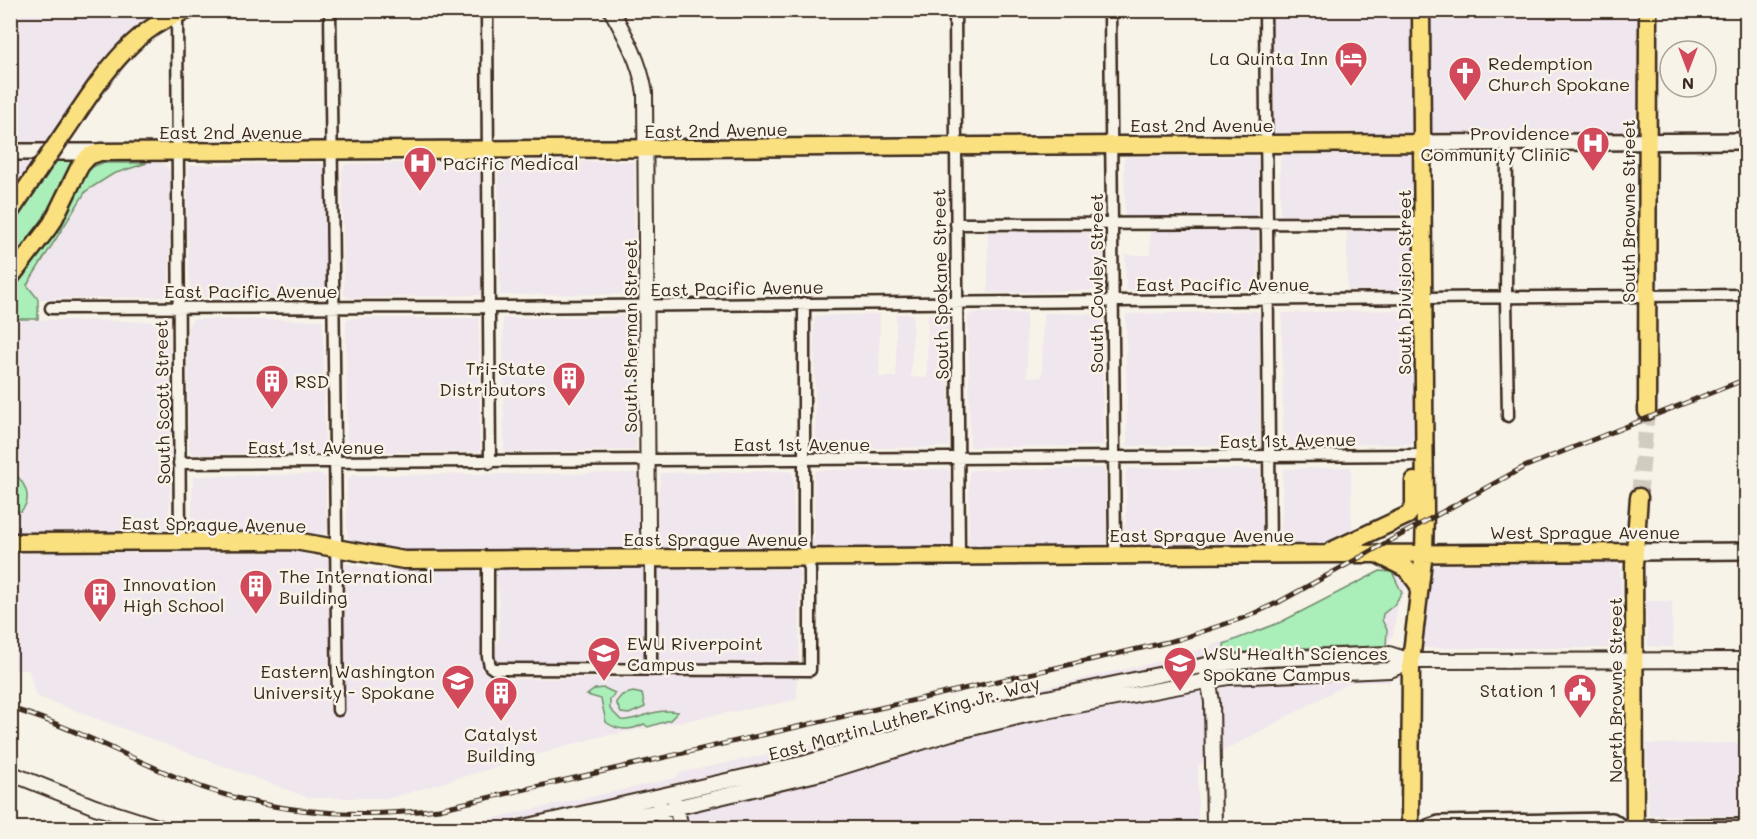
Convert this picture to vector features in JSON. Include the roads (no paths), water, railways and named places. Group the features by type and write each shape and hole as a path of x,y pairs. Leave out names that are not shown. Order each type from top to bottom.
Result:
{"main road":[{"name":"South Division Street","path":"1410,828 1411,661 1424,552 1421,10"},
{"name":"South Browne Street","path":"1647,411 1648,10"},
{"path":"10,212 116,60 140,36 181,12"},
{"path":"1423,143 1746,141"},
{"name":"East 2nd Avenue","path":"10,152 646,150 1423,143"},
{"path":"10,278 52,223 80,166 89,156 100,152"},
{"path":"1324,554 1408,515 1414,507 1414,480 1425,455"},
{"path":"1634,552 1639,497"},
{"name":"East Sprague Avenue","path":"10,542 295,541 404,560 807,559 1424,552"},
{"name":"West Sprague Avenue","path":"1424,552 1746,551"},
{"name":"North Browne Street","path":"1628,828 1634,552"},
{"path":"1374,553 1412,573 1420,586"},
{"path":"1428,828 1439,824 1612,822 1628,828 1746,827"}],"street":[{"path":"330,10 338,710"},
{"path":"487,10 489,463"},
{"name":"South Sherman Street","path":"611,10 633,48 641,70 645,93 651,670"},
{"name":"South Spokane Street","path":"955,10 959,557"},
{"name":"South Cowley Street","path":"1110,10 1115,555"},
{"path":"1265,10 1270,554"},
{"name":"South Scott Street","path":"180,542 177,308 181,12"},
{"path":"1508,143 1506,299 1508,416"},
{"path":"956,224 1423,223"},
{"name":"East Pacific Avenue","path":"51,308 1424,300 1746,295"},
{"path":"488,559 490,666 501,670 810,670 810,570 804,547 804,303"},
{"name":"East 1st Avenue","path":"179,463 648,462 1425,455"},
{"name":"East Martin Luther King Jr. Way","path":"675,801 980,712 1206,665 1265,658 1366,654 1389,654 1411,661"},
{"path":"1411,661 1746,660"},
{"name":"East Martin Luther King Jr. Way","path":"519,828 825,772 1008,718 1209,680 1267,674 1390,670 1411,661"},
{"path":"1206,665 1212,702 1214,828"},
{"path":"10,773 95,807 161,828"},
{"path":"675,801 681,828"},
{"path":"660,804 666,828"},
{"name":"East Martin Luther King Jr. Way","path":"570,828 660,804"}],"tunnel":[{"path":"1639,497 1647,411"}],"railway":[{"path":"10,708 76,732 183,780 245,800 277,807 341,813 439,809 1180,639 1246,617 1279,602 1524,467 1746,379"}],"place":[{"name":"La Quinta Inn","path":"1351,87"},
{"name":"Redemption Church Spokane","path":"1465,102"},
{"name":"Providence Community Clinic","path":"1593,172"},
{"name":"Pacific Medical","path":"420,192"},
{"name":"Tri-State Distributors","path":"569,407"},
{"name":"RSD","path":"272,410"},
{"name":"The International Building","path":"256,615"},
{"name":"Innovation High School","path":"100,623"},
{"name":"EWU Riverpoint Campus","path":"604,682"},
{"name":"WSU Health Sciences Spokane Campus","path":"1180,692"},
{"name":"Eastern Washington University - Spokane","path":"458,710"},
{"name":"Station 1","path":"1580,719"},
{"name":"Catalyst Building","path":"501,722"}]}
